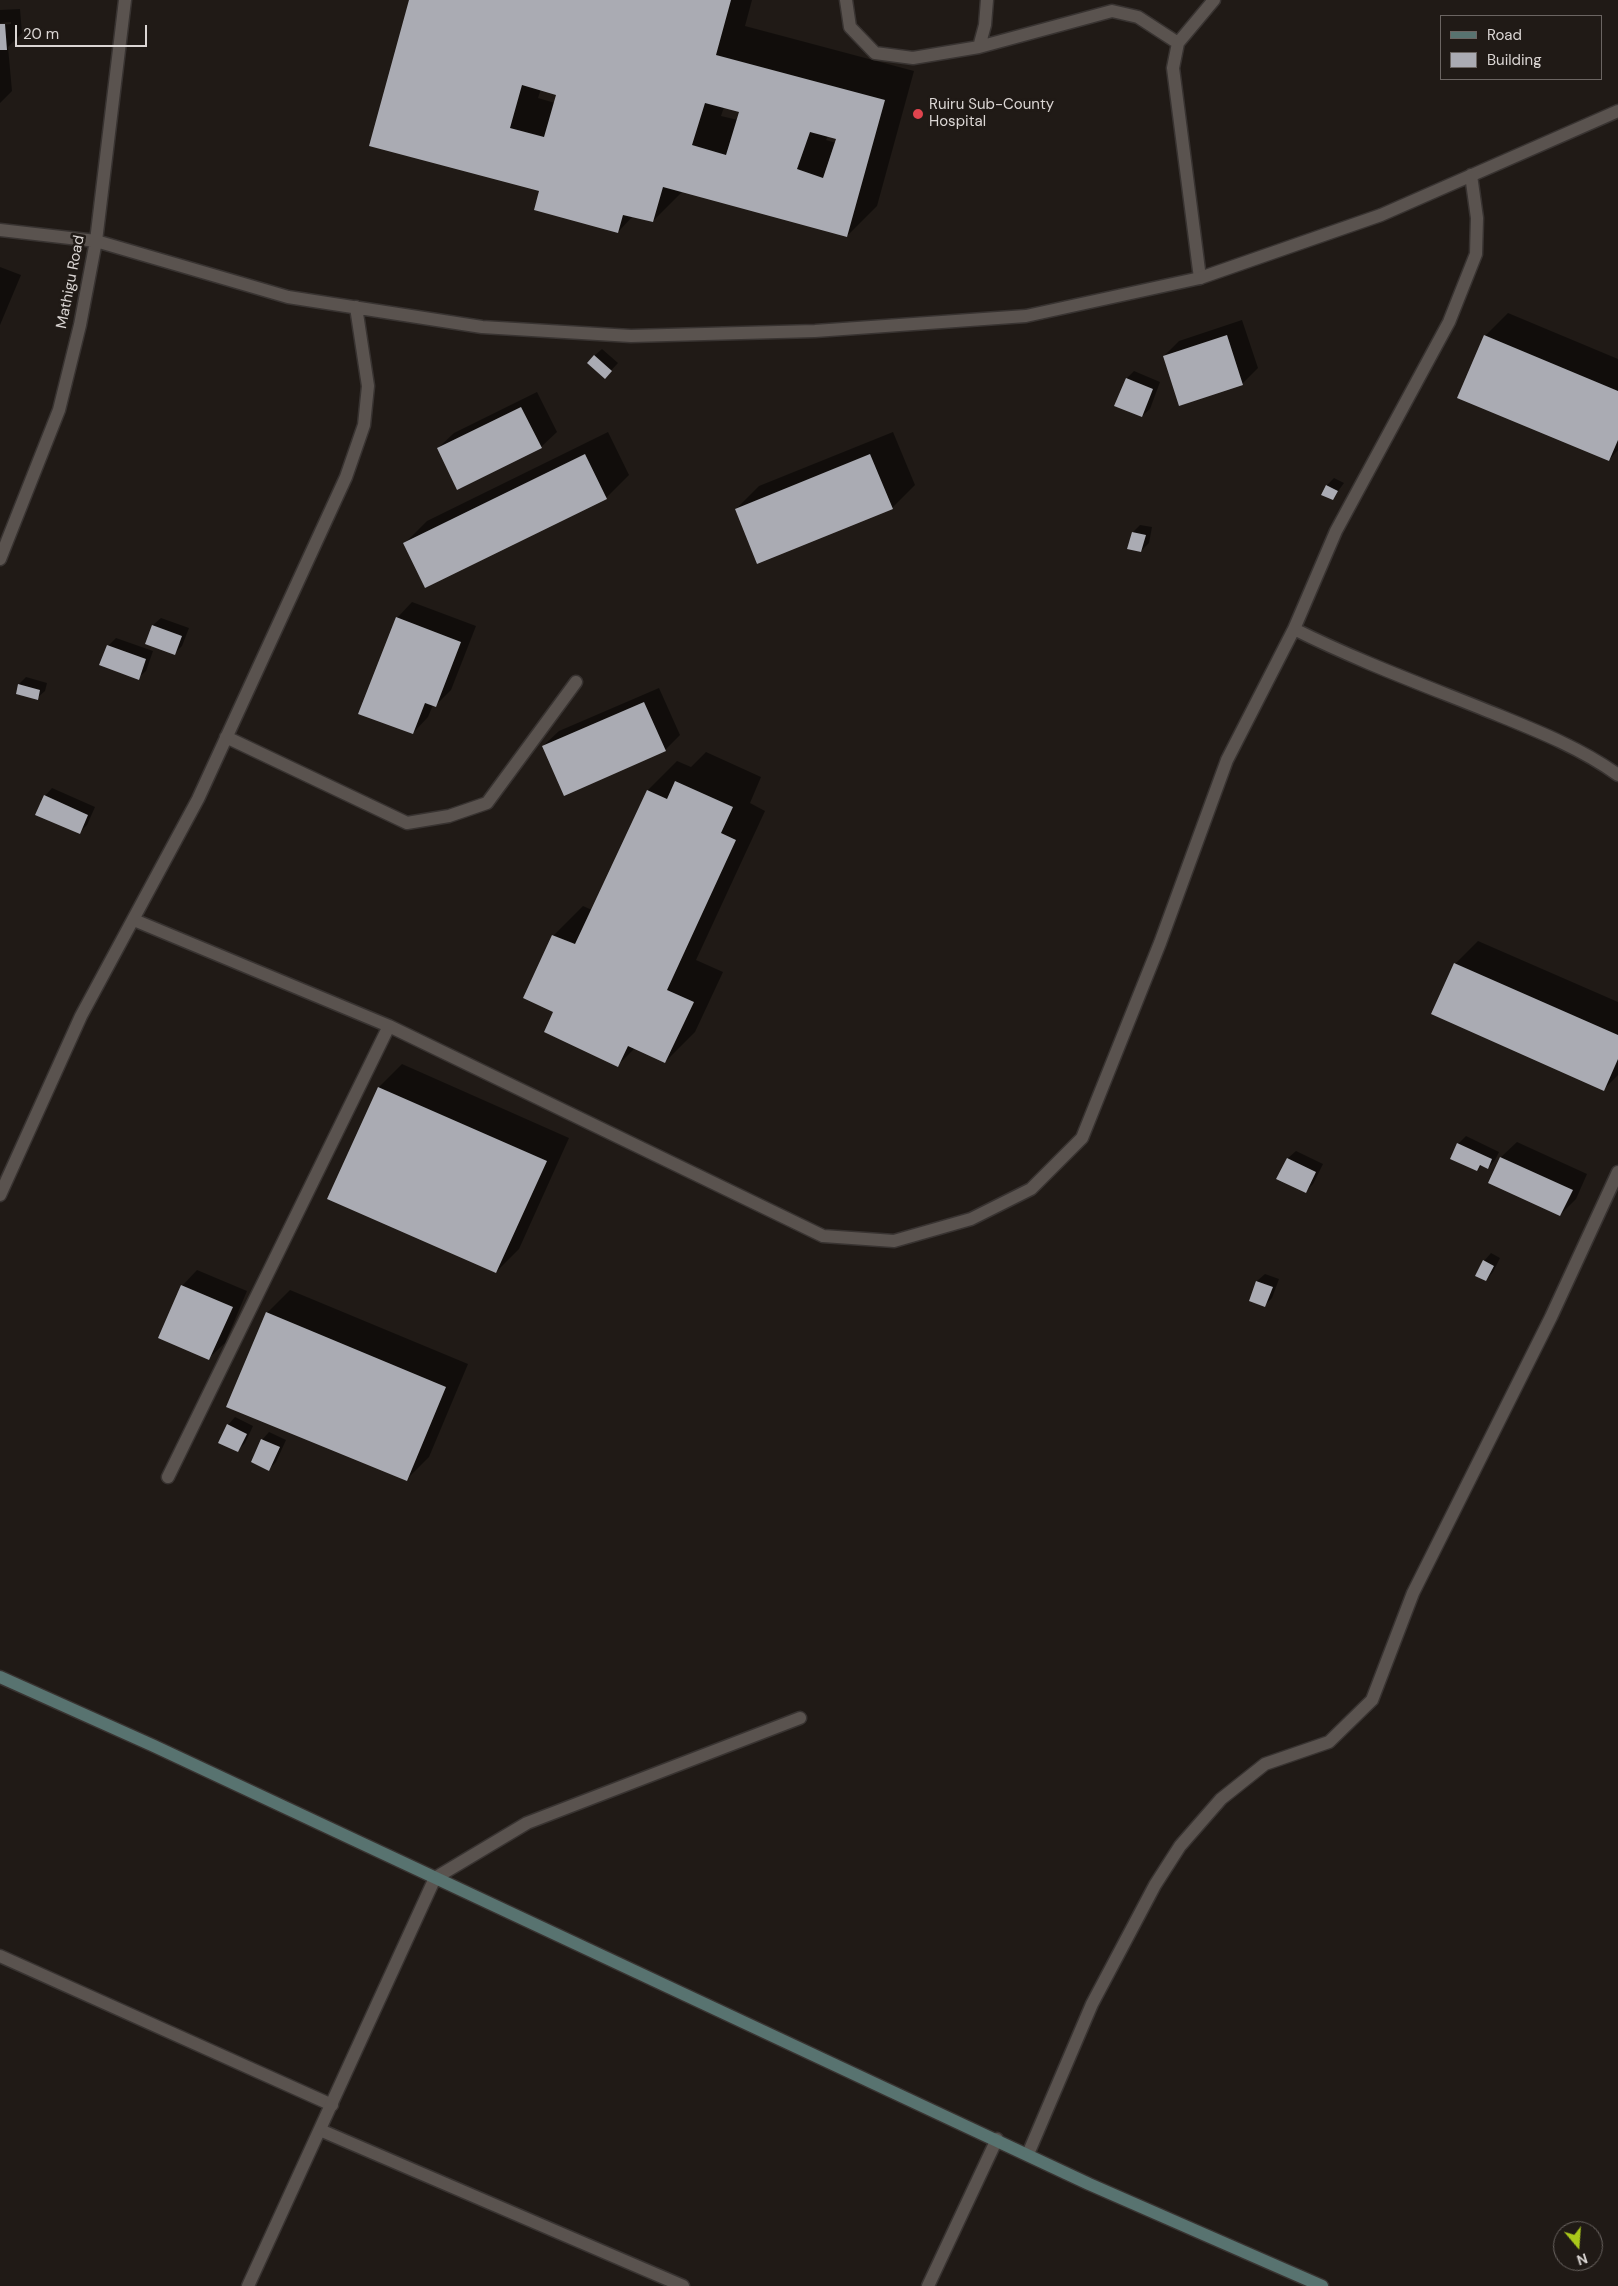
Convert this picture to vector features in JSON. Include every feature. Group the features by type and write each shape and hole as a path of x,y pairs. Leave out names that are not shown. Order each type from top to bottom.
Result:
{"main road":[{"path":"0,1677 154,1746 997,2139 1089,2184 1322,2286"}],"street":[{"name":"Mathigu Road","path":"0,559 59,410 80,325 96,241 125,0"},
{"path":"846,0 850,27 875,53 913,58 979,46 1112,11 1138,17 1178,43"},
{"path":"979,46 986,25 987,0"},
{"path":"1200,278 1174,68 1178,43 1214,0"},
{"path":"0,230 96,241 288,297 482,327 631,336 815,331 1026,316 1200,278 1381,215 1618,111"},
{"path":"134,920 390,1026 823,1236 894,1241 972,1219 1031,1190 1082,1138 1160,943 1228,760 1294,629 1336,531 1449,322 1476,254 1477,218 1471,176"},
{"path":"0,1195 81,1016 198,799 346,477 364,425 368,386 356,307"},
{"path":"1294,629 1330,647 1536,730 1606,766 1618,775"},
{"path":"226,737 407,823 449,816 487,802 576,682"},
{"path":"168,1478 390,1026"},
{"path":"1028,2154 1092,2004 1155,1885 1180,1846 1221,1799 1265,1764 1329,1742 1372,1700 1413,1593 1551,1317 1618,1172"},
{"path":"248,2286 435,1878 527,1823 800,1718"},
{"path":"0,1956 332,2105"},
{"path":"320,2130 683,2286"},
{"path":"928,2286 997,2139"}],"building":[{"path":"409,0 731,0 716,55 885,100 847,237 663,187 653,222 623,215 618,233 534,210 539,191 369,146","holes":["522,85 556,95 544,137 510,128","705,103 739,112 726,155 692,145","810,132 836,139 823,178 797,169"]},
{"path":"0,24 5,24 7,50 0,50"},
{"path":"1227,335 1243,385 1179,406 1163,356"},
{"path":"1484,335 1618,391 1618,440 1609,461 1457,398"},
{"path":"594,355 612,371 605,379 587,363"},
{"path":"1126,378 1153,389 1142,417 1114,406"},
{"path":"521,407 542,448 457,490 437,448"},
{"path":"585,454 607,499 425,588 403,543"},
{"path":"870,454 893,509 757,564 735,509"},
{"path":"1326,485 1338,491 1333,500 1321,495"},
{"path":"1132,532 1146,535 1141,552 1127,549"},
{"path":"396,617 461,642 436,707 425,703 413,734 358,714"},
{"path":"152,625 182,636 175,655 145,644"},
{"path":"107,645 146,659 139,680 99,665"},
{"path":"18,684 40,690 38,700 16,694"},
{"path":"644,702 666,751 564,796 542,746"},
{"path":"675,781 733,807 721,833 736,840 667,990 694,1002 665,1063 628,1046 618,1067 544,1032 553,1012 523,998 552,935 575,944 647,790 667,799"},
{"path":"44,795 88,815 80,834 35,815"},
{"path":"1454,963 1618,1035 1618,1059 1604,1091 1431,1014"},
{"path":"378,1087 547,1161 496,1273 327,1199"},
{"path":"1457,1143 1492,1159 1488,1169 1480,1165 1477,1171 1450,1159"},
{"path":"1500,1157 1573,1190 1560,1216 1488,1183"},
{"path":"1287,1158 1316,1172 1306,1193 1276,1179"},
{"path":"1483,1260 1494,1266 1486,1281 1475,1276"},
{"path":"1256,1281 1273,1287 1265,1307 1249,1301"},
{"path":"181,1285 233,1307 209,1360 158,1338"},
{"path":"266,1312 446,1387 407,1481 226,1407"},
{"path":"227,1424 247,1434 238,1452 218,1443"},
{"path":"261,1439 280,1447 269,1471 251,1462"}],"place":[{"name":"Ruiru Sub-County Hospital","path":"918,114"}]}
